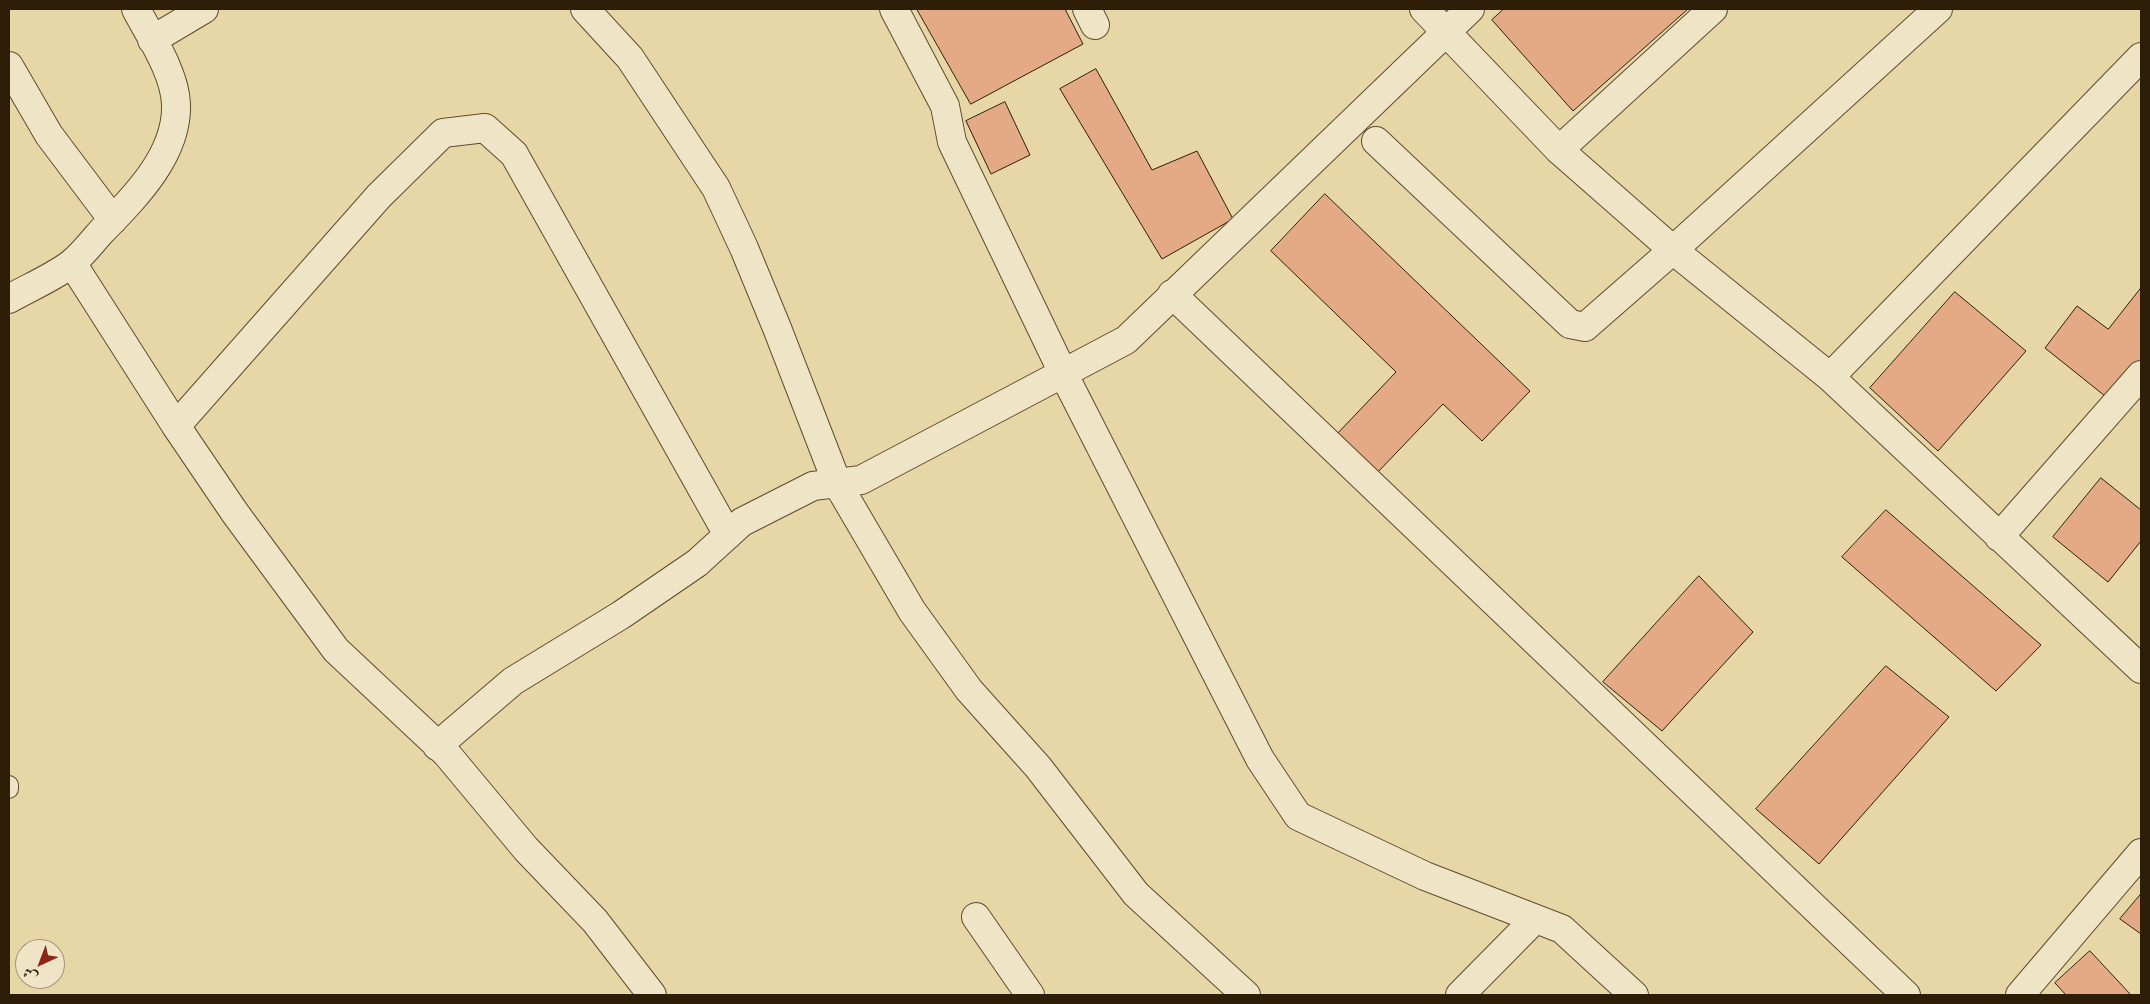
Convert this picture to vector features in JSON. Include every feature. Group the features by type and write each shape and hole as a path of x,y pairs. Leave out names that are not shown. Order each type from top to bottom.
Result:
{"street":[{"path":"9,299 72,263 130,203 149,178 168,146 174,123 176,102 170,76 136,9"},
{"path":"152,40 204,9"},
{"path":"585,9 630,58 716,188 774,319 836,483 912,611 969,690 1038,767 1080,818 1136,894 1246,995"},
{"path":"894,9 945,106 952,142 1063,374 1260,759 1298,816 1425,876 1562,929 1634,995"},
{"path":"1424,9 1559,150 1673,250 1830,376 1999,537 2139,663"},
{"path":"438,746 513,681 652,594 697,563 742,522 813,486 861,480 1126,340 1470,9"},
{"path":"1559,150 1713,9"},
{"path":"1376,142 1570,324 1585,327 1673,250 1938,9"},
{"path":"1830,376 2141,57"},
{"path":"9,66 49,135 113,220"},
{"path":"176,426 379,196 443,133 485,128 514,154 728,535"},
{"path":"72,263 176,426 235,513 336,650 438,746 526,849 595,921 652,995"},
{"path":"1172,294 1906,995"},
{"path":"1999,537 2141,375"},
{"path":"2020,995 2141,853"},
{"path":"976,917 1030,995"},
{"path":"1460,995 1535,919"}],"building":[{"path":"917,9 1065,9 1083,44 971,104"},
{"path":"1504,9 1688,9 1573,111 1492,20"},
{"path":"1096,69 1152,170 1197,151 1233,219 1162,259 1060,89"},
{"path":"1005,102 1030,155 991,174 966,121"},
{"path":"1325,194 1530,391 1482,441 1443,404 1376,474 1336,435 1396,372 1271,251"},
{"path":"2141,288 2141,360 2110,400 2045,348 2077,306 2108,329"},
{"path":"1955,292 2026,351 1938,451 1870,388"},
{"path":"2101,478 2141,510 2141,541 2108,582 2053,537"},
{"path":"1886,510 2041,645 1996,691 1842,557"},
{"path":"1699,576 1753,632 1662,731 1603,682"},
{"path":"1886,666 1949,717 1819,864 1756,809"},
{"path":"2141,894 2141,934 2120,919"},
{"path":"2090,951 2131,995 2066,995 2055,983"}]}
